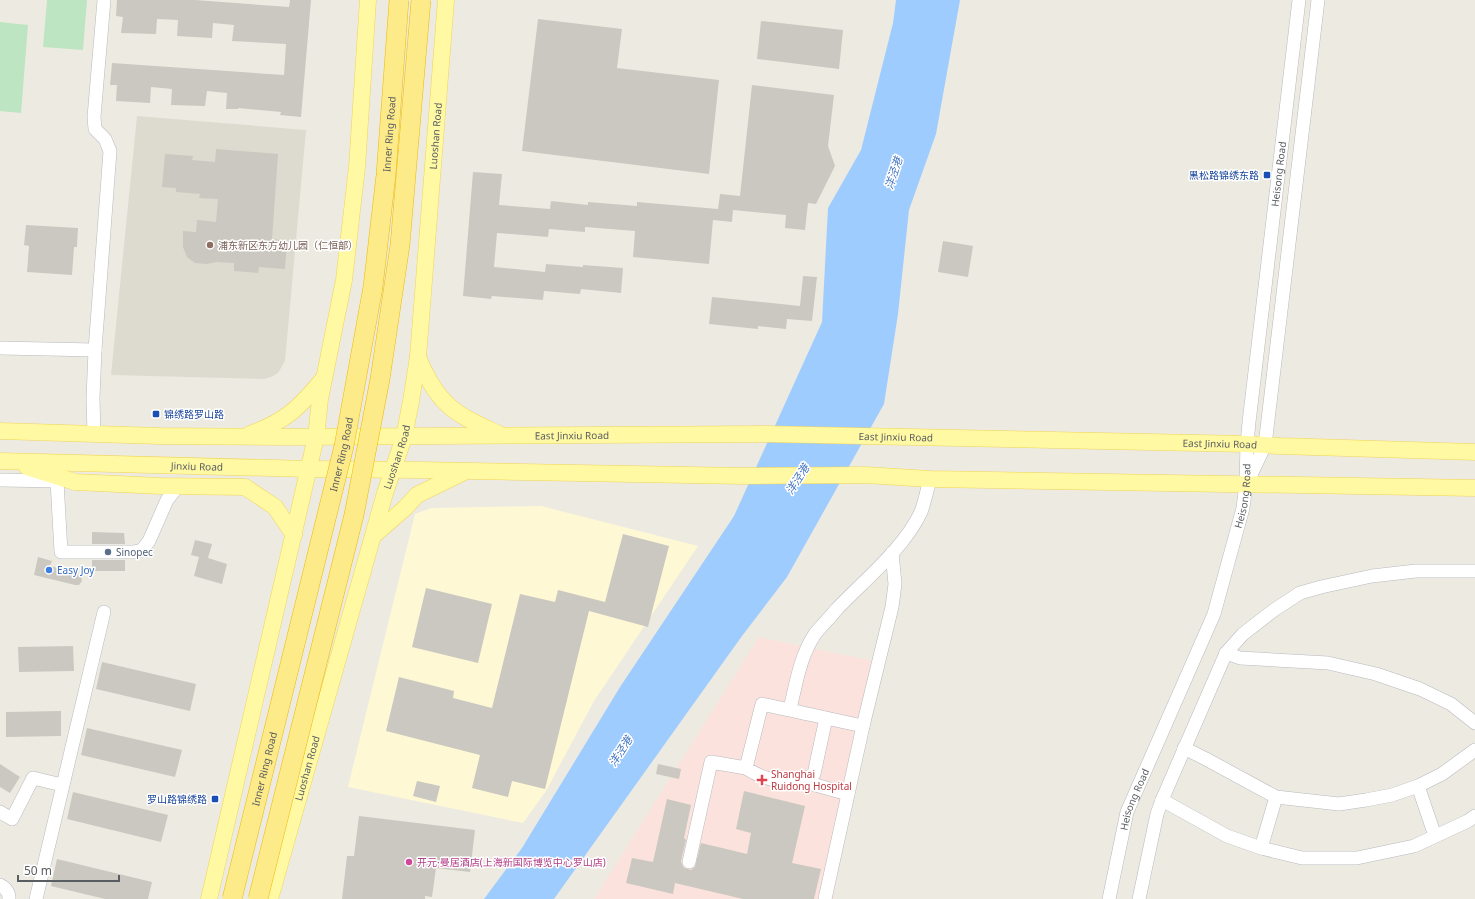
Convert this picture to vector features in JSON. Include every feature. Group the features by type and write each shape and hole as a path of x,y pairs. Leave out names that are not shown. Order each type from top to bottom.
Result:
{"highway":[{"name":"Inner Ring Road","path":"232,899 344,446 373,287 386,175 398,0"},
{"name":"Inner Ring Road","path":"258,899 354,515 380,379 400,245 421,0"}],"main road":[{"path":"208,899 309,469 316,437 320,400 344,280 357,167 368,0"},
{"name":"Luoshan Road","path":"270,899 373,536 404,437 418,357 446,0"},
{"path":"418,357 426,376 447,405 467,418 503,436"},
{"path":"242,437 270,427 290,414 307,399 325,376"},
{"path":"0,431 242,437 316,437"},
{"name":"East Jinxiu Road","path":"316,437 766,434 1246,444 1475,452"},
{"path":"4,461 76,482 244,487 275,507 294,535"},
{"name":"Jinxiu Road","path":"4,461 393,470"},
{"path":"393,470 744,476 865,475 930,479 1475,488"},
{"path":"373,536 405,508 417,495 467,471"}],"street":[{"path":"94,434 93,398 95,350 110,151 105,139 95,129 94,117 104,0"},
{"name":"Heisong Road","path":"1109,899 1127,812 1214,614 1243,508 1246,484 1246,444 1299,0"},
{"path":"1246,484 1265,445 1318,0"},
{"path":"0,348 95,350"},
{"path":"790,710 800,666 806,650 815,634 852,593 892,553 903,539 920,512 925,500 930,479"},
{"path":"0,480 76,482"},
{"path":"57,481 60,552 134,552 142,550 149,541 167,500 178,486"},
{"path":"825,899 863,726 892,607 895,584 892,553"},
{"path":"1138,899 1157,814 1162,800 1226,653 1243,634 1274,610 1300,593 1321,587 1372,576 1416,571 1475,571"},
{"path":"36,899 104,612"},
{"path":"1226,653 1240,658 1328,663 1376,674 1420,689 1451,704 1475,723"},
{"path":"746,768 762,704 863,726"},
{"path":"814,779 826,718"},
{"path":"1184,748 1276,797 1338,804 1366,800 1418,786 1442,774 1475,750"},
{"path":"690,862 712,762 746,768 753,773 782,781 792,782 814,779 848,794"},
{"path":"0,812 12,819 33,778 62,785"},
{"path":"1418,786 1435,836"},
{"path":"1262,848 1276,797"},
{"path":"1162,800 1227,836 1262,848 1302,858 1357,858 1414,846 1468,821 1475,816"},
{"path":"0,885 6,888 9,899"}],"shaded area":[{"name":"浦东新区东方幼儿园（仁恒部）","path":"137,116 306,130 285,361 278,373 271,377 264,379 111,375"},
{"path":"541,506 698,546 594,701 546,791 523,823 348,787 415,514 431,508"},
{"name":"Shanghai Ruidong Hospital","path":"759,637 878,662 833,899 594,899"}],"green space":[{"path":"47,0 87,0 83,50 43,47"},
{"path":"0,22 28,25 21,113 0,111"}],"water":[{"name":"洋泾港","path":"896,0 960,0 936,134 909,210 898,314 884,404 787,577 742,636 554,899 484,899 522,848 620,687 734,516 822,322 828,208 861,150 893,23"}],"building":[{"path":"117,0 195,0 289,7 290,0 311,0 301,117 280,115 281,112 238,108 226,109 227,93 207,91 205,106 171,105 172,89 151,87 150,103 116,101 117,85 110,85 112,63 284,75 286,44 232,41 234,25 213,23 212,38 177,36 178,20 157,19 156,34 121,33 123,17 116,16"},
{"path":"538,19 622,29 617,68 719,80 709,174 522,151"},
{"path":"761,21 843,30 839,69 757,59"},
{"path":"752,85 834,95 828,146 835,166 816,204 808,203 805,230 785,228 786,215 733,210 732,222 713,220 709,264 633,257 635,231 585,227 585,232 549,229 548,237 497,233 494,267 545,272 546,264 623,268 621,293 581,289 580,294 544,291 543,300 492,296 491,299 463,296 473,172 502,174 499,205 550,209 551,201 588,205 588,202 637,206 637,202 718,209 720,194 740,196"},
{"path":"216,149 278,154 272,239 287,241 285,269 259,267 258,273 234,271 234,263 195,263 187,257 183,247 183,231 196,232 197,220 216,222 218,199 199,198 200,194 176,192 176,188 162,187 165,154 193,156 192,160 215,162"},
{"path":"26,225 78,228 77,247 74,247 72,275 27,272 29,246 24,245"},
{"path":"943,241 973,246 968,277 938,272"},
{"path":"803,276 817,277 812,321 787,319 786,329 758,326 758,329 709,324 712,297 800,306"},
{"path":"92,532 124,533 125,544 92,544"},
{"path":"623,534 669,546 648,627 589,611 545,789 512,781 508,797 472,788 480,755 386,731 399,677 454,691 453,698 492,708 520,594 555,602 558,590 605,602"},
{"path":"195,540 212,544 208,558 227,564 222,584 194,576 199,557 191,555"},
{"name":"Easy Joy","path":"38,557 52,561 50,566 77,573 81,576 82,581 79,585 75,585 34,575"},
{"path":"92,560 125,560 125,571 92,571"},
{"path":"426,588 492,604 478,663 412,647"},
{"path":"73,646 74,671 19,672 18,647"},
{"path":"102,662 196,684 190,711 96,689"},
{"path":"61,711 61,736 6,737 6,712"},
{"path":"87,728 182,750 175,777 81,755"},
{"path":"0,764 20,777 10,793 0,787"},
{"path":"658,764 681,769 679,779 656,774"},
{"path":"417,781 440,786 436,802 413,796"},
{"path":"744,791 805,806 792,863 821,869 814,899 743,899 675,883 673,894 626,883 632,858 653,862 667,799 691,805 684,838 686,840 681,861 684,868 691,870 695,867 701,843 747,854 751,833 736,829"},
{"path":"73,792 168,815 161,842 67,819"},
{"name":"开元·曼居酒店(上海新国际博览中心罗山店)","path":"359,816 475,830 470,872 436,868 432,897 425,896 425,899 342,899 347,856 354,856"},
{"path":"57,859 152,882 148,899 105,899 51,886"}],"place":[{"name":"黑松路锦绣东路","path":"1267,175"},
{"name":"浦东新区东方幼儿园（仁恒部）","path":"210,245"},
{"name":"锦绣路罗山路","path":"156,414"},
{"name":"Sinopec","path":"108,552"},
{"name":"Easy Joy","path":"49,570"},
{"name":"Shanghai Ruidong Hospital","path":"762,780"},
{"name":"罗山路锦绣路","path":"215,799"},
{"name":"开元·曼居酒店(上海新国际博览中心罗山店)","path":"409,862"}]}
